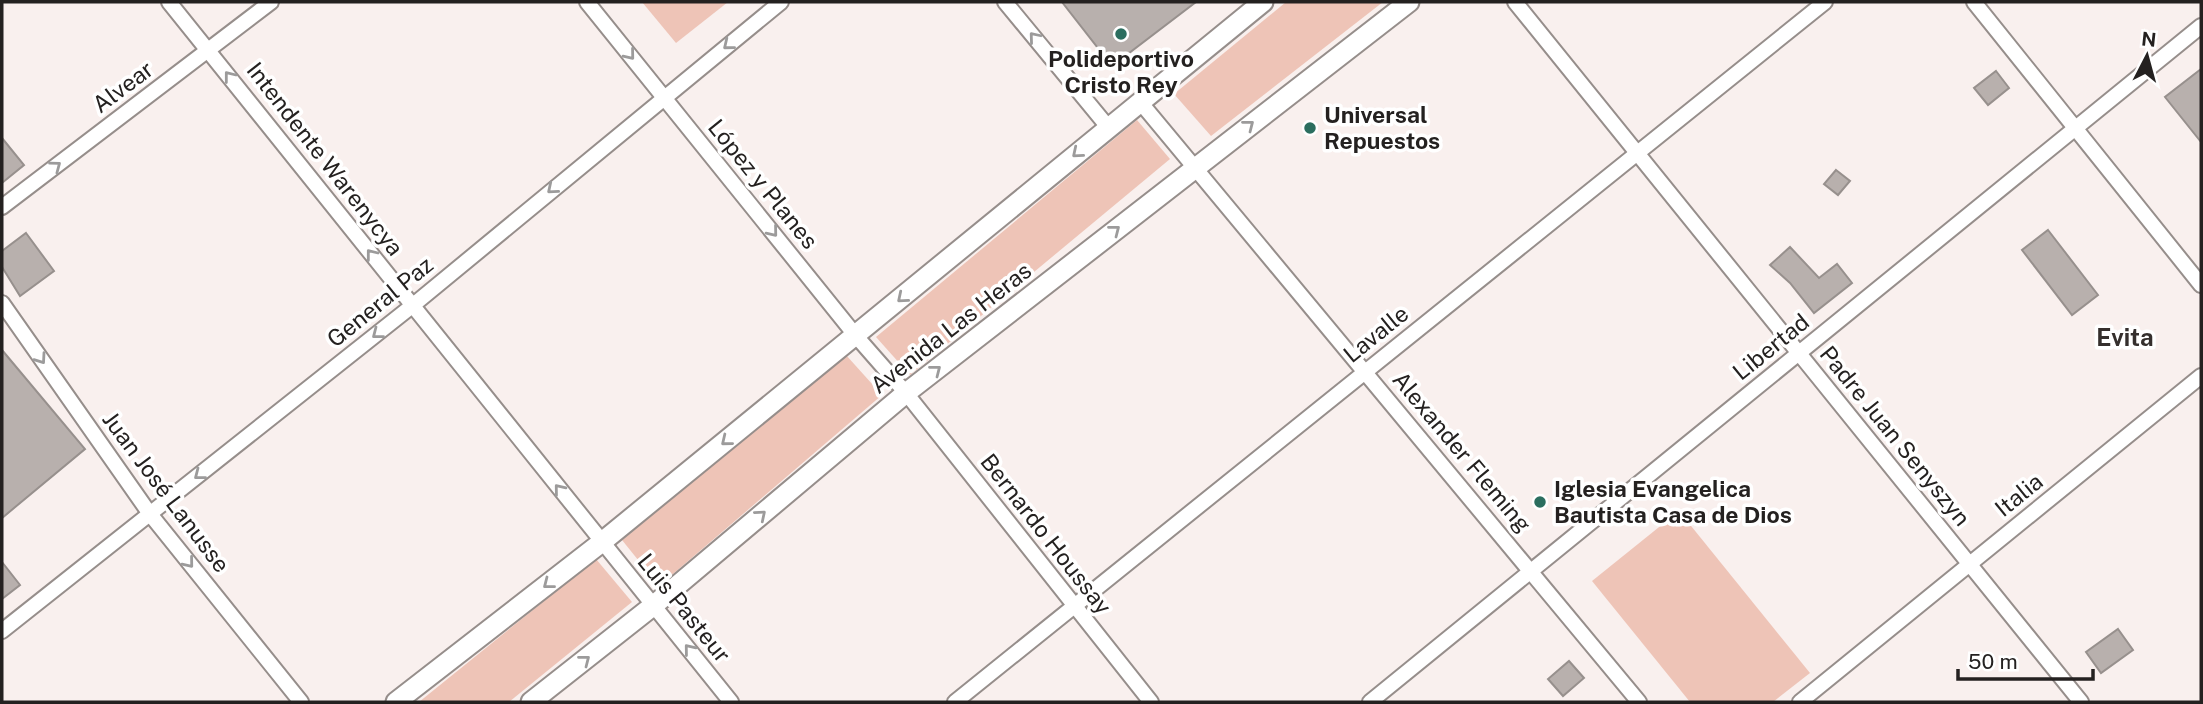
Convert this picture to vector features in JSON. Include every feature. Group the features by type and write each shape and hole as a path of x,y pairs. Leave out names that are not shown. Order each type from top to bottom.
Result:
{"main road":[{"path":"396,702 602,542 1264,2"},
{"name":"Avenida Las Heras","path":"531,702 654,605 906,393 1409,2"}],"street":[{"name":"Intendente Warenycya","path":"169,2 602,542"},
{"name":"Alvear","path":"2,207 271,2"},
{"name":"López y Planes","path":"587,2 856,336 906,393"},
{"name":"General Paz","path":"2,631 412,306 781,2"},
{"path":"1005,2 1108,127"},
{"name":"Padre Juan Senyszyn","path":"1515,2 2081,702"},
{"name":"Lavalle","path":"955,702 1825,2"},
{"path":"1974,2 2201,285"},
{"name":"Libertad","path":"1370,702 2201,26"},
{"name":"Alexander Fleming","path":"1142,103 1639,702"},
{"name":"Juan José Lanusse","path":"2,303 150,514 301,702"},
{"name":"Italia","path":"1800,702 2201,376"},
{"name":"Bernardo Houssay","path":"906,393 1073,607 1152,702"},
{"name":"Luis Pasteur","path":"602,542 731,702"}],"shaded area":[{"path":"642,2 728,2 676,43"},
{"path":"1286,2 1383,2 1211,136 1174,94"},
{"path":"1137,120 1170,159 910,375 876,337"},
{"path":"846,355 882,395 659,586 622,540"},
{"path":"1679,511 1810,673 1773,702 1690,702 1592,581"},
{"path":"596,559 632,602 509,702 419,702"}],"building":[{"name":"Polideportivo Cristo Rey","path":"1062,2 1196,2 1112,66"},
{"path":"2201,69 2201,142 2165,97"},
{"path":"1996,71 2009,88 1988,105 1974,88"},
{"path":"2,138 24,165 2,183"},
{"path":"1836,170 1850,181 1838,195 1824,184"},
{"path":"2048,230 2098,295 2072,315 2022,250"},
{"path":"26,233 54,271 20,296 2,267 2,251"},
{"path":"1790,247 1819,278 1837,264 1852,283 1814,313 1790,283 1770,265"},
{"path":"2,350 85,449 2,518"},
{"path":"2,562 20,585 2,599"},
{"path":"2118,629 2133,650 2101,673 2086,652"},
{"path":"1569,661 1584,678 1563,696 1548,679"}],"place":[{"name":"Polideportivo Cristo Rey","path":"1121,34"},
{"name":"Universal Repuestos","path":"1310,128"},
{"name":"Iglesia Evangelica Bautista Casa de Dios","path":"1540,502"}],"district":[{"name":"Evita","path":"2125,338"}]}
